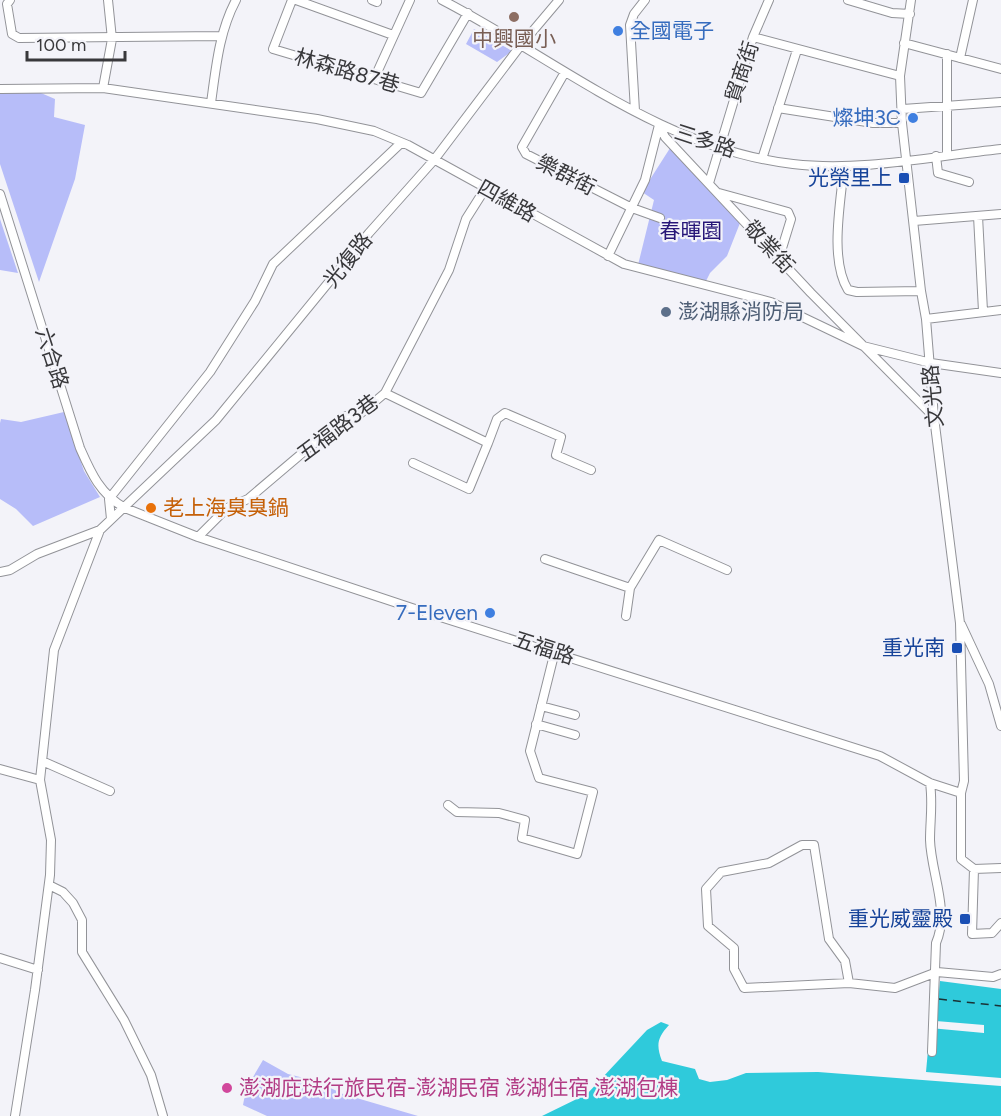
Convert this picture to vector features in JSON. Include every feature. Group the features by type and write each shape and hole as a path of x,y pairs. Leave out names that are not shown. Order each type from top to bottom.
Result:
{"street":[{"path":"103,88 112,39 108,0"},
{"path":"211,103 221,36 236,0"},
{"path":"294,0 393,35"},
{"name":"林森路87巷","path":"294,0 273,49 317,64 375,77 421,93 468,13"},
{"path":"375,77 410,0"},
{"name":"三多路","path":"442,0 455,3 565,72 659,125 762,159 794,164 844,166 1001,149"},
{"name":"光復路","path":"100,530 216,420 369,233 434,160 521,45 559,0"},
{"path":"635,111 630,25 634,14 645,0"},
{"name":"貿商街","path":"709,183 718,146 753,37 769,0"},
{"path":"848,0 892,13 910,14"},
{"name":"文光路","path":"912,0 900,76 903,123 931,363 934,417 960,623 964,781 961,793 962,859 974,869"},
{"path":"960,58 973,0"},
{"path":"9,2 12,34 19,38 112,39 221,36"},
{"path":"753,37 900,76"},
{"path":"904,43 1001,69"},
{"path":"762,159 797,50"},
{"path":"947,54 947,155"},
{"name":"樂群街","path":"565,72 522,147 526,154 632,208 660,218"},
{"name":"四維路","path":"0,89 103,88 360,127 401,143 434,160 624,264 771,302 863,346 931,363 1001,373"},
{"path":"903,109 1001,102"},
{"path":"778,108 873,123 903,123"},
{"path":"608,256 645,180 659,125"},
{"name":"敬業街","path":"659,125 665,137 863,346 934,417"},
{"path":"111,519 109,499 210,372 255,301 273,264 401,143"},
{"path":"936,156 938,173 969,182"},
{"path":"844,166 837,240 843,282 848,290 921,291"},
{"name":"五福路3巷","path":"198,537 227,508 248,499 346,416 354,419 385,393 449,270 466,219 485,189"},
{"path":"718,192 788,212 791,219 779,258"},
{"name":"六合路","path":"0,194 80,448 92,475 109,499 125,508"},
{"path":"914,220 1001,214"},
{"path":"978,216 983,311"},
{"path":"926,319 1001,310"},
{"path":"385,393 488,443"},
{"path":"413,463 469,489 497,419 505,413 561,437 555,455 591,470"},
{"name":"五福路","path":"125,508 198,537 412,608 555,651 880,756 930,783 961,793"},
{"path":"0,572 10,570 37,554 100,530"},
{"path":"15,1116 49,885 51,840 40,780 54,650 100,530"},
{"path":"626,616 630,588 659,540 727,570"},
{"path":"545,559 630,588"},
{"path":"960,623 989,684 1001,726"},
{"path":"448,805 457,812 499,813 525,820 522,838 577,854 593,792 539,778 530,751 555,651"},
{"path":"541,706 575,715"},
{"path":"536,724 575,735"},
{"path":"42,761 110,791"},
{"path":"0,769 40,780"},
{"path":"930,783 933,806 930,841 938,884 940,934 936,943 937,972 932,1052"},
{"path":"849,983 845,961 830,939 814,845 802,846 768,863 721,872 706,889 708,926 734,948 734,969 744,988 849,983 895,988 937,972 993,976 1001,974"},
{"path":"1001,868 974,869 972,934 992,933 1001,923"},
{"path":"49,885 63,892 73,903 82,920 82,952 124,1020 151,1075 163,1116"},
{"path":"0,958 38,970"}],"green space":[{"path":"474,29 512,51 497,62 466,44"},
{"path":"0,92 41,93 55,99 54,117 85,125 75,179 39,282 0,164"},
{"name":"春暉園","path":"672,145 740,223 727,256 710,273 705,283 638,265 654,200 642,192"},
{"path":"0,219 18,273 0,270"},
{"path":"64,412 84,471 100,497 33,526 16,509 0,499 1,419 21,422"},
{"path":"263,1060 288,1074 316,1081 343,1094 418,1116 267,1116 243,1105 246,1089"}],"shaded area":[{"path":"940,981 1001,989 1001,1078 926,1072 930,1028 984,1033 984,1025 936,1021"},
{"path":"661,1022 669,1025 659,1042 662,1061 695,1069 699,1079 710,1082 727,1080 746,1073 818,1072 1001,1086 1001,1116 542,1116 587,1094 647,1030"}],"ferry route":[{"path":"939,999 1001,1006"}],"place":[{"name":"中興國小","path":"514,17"},
{"name":"全國電子","path":"618,31"},
{"name":"燦坤3C","path":"913,118"},
{"name":"光榮里上","path":"904,178"},
{"name":"澎湖縣消防局","path":"666,312"},
{"name":"老上海臭臭鍋","path":"151,508"},
{"name":"7-Eleven","path":"490,613"},
{"name":"重光南","path":"957,648"},
{"name":"重光威靈殿","path":"965,919"},
{"name":"澎湖庇琺行旅民宿-澎湖民宿 澎湖住宿 澎湖包棟","path":"227,1088"}]}
